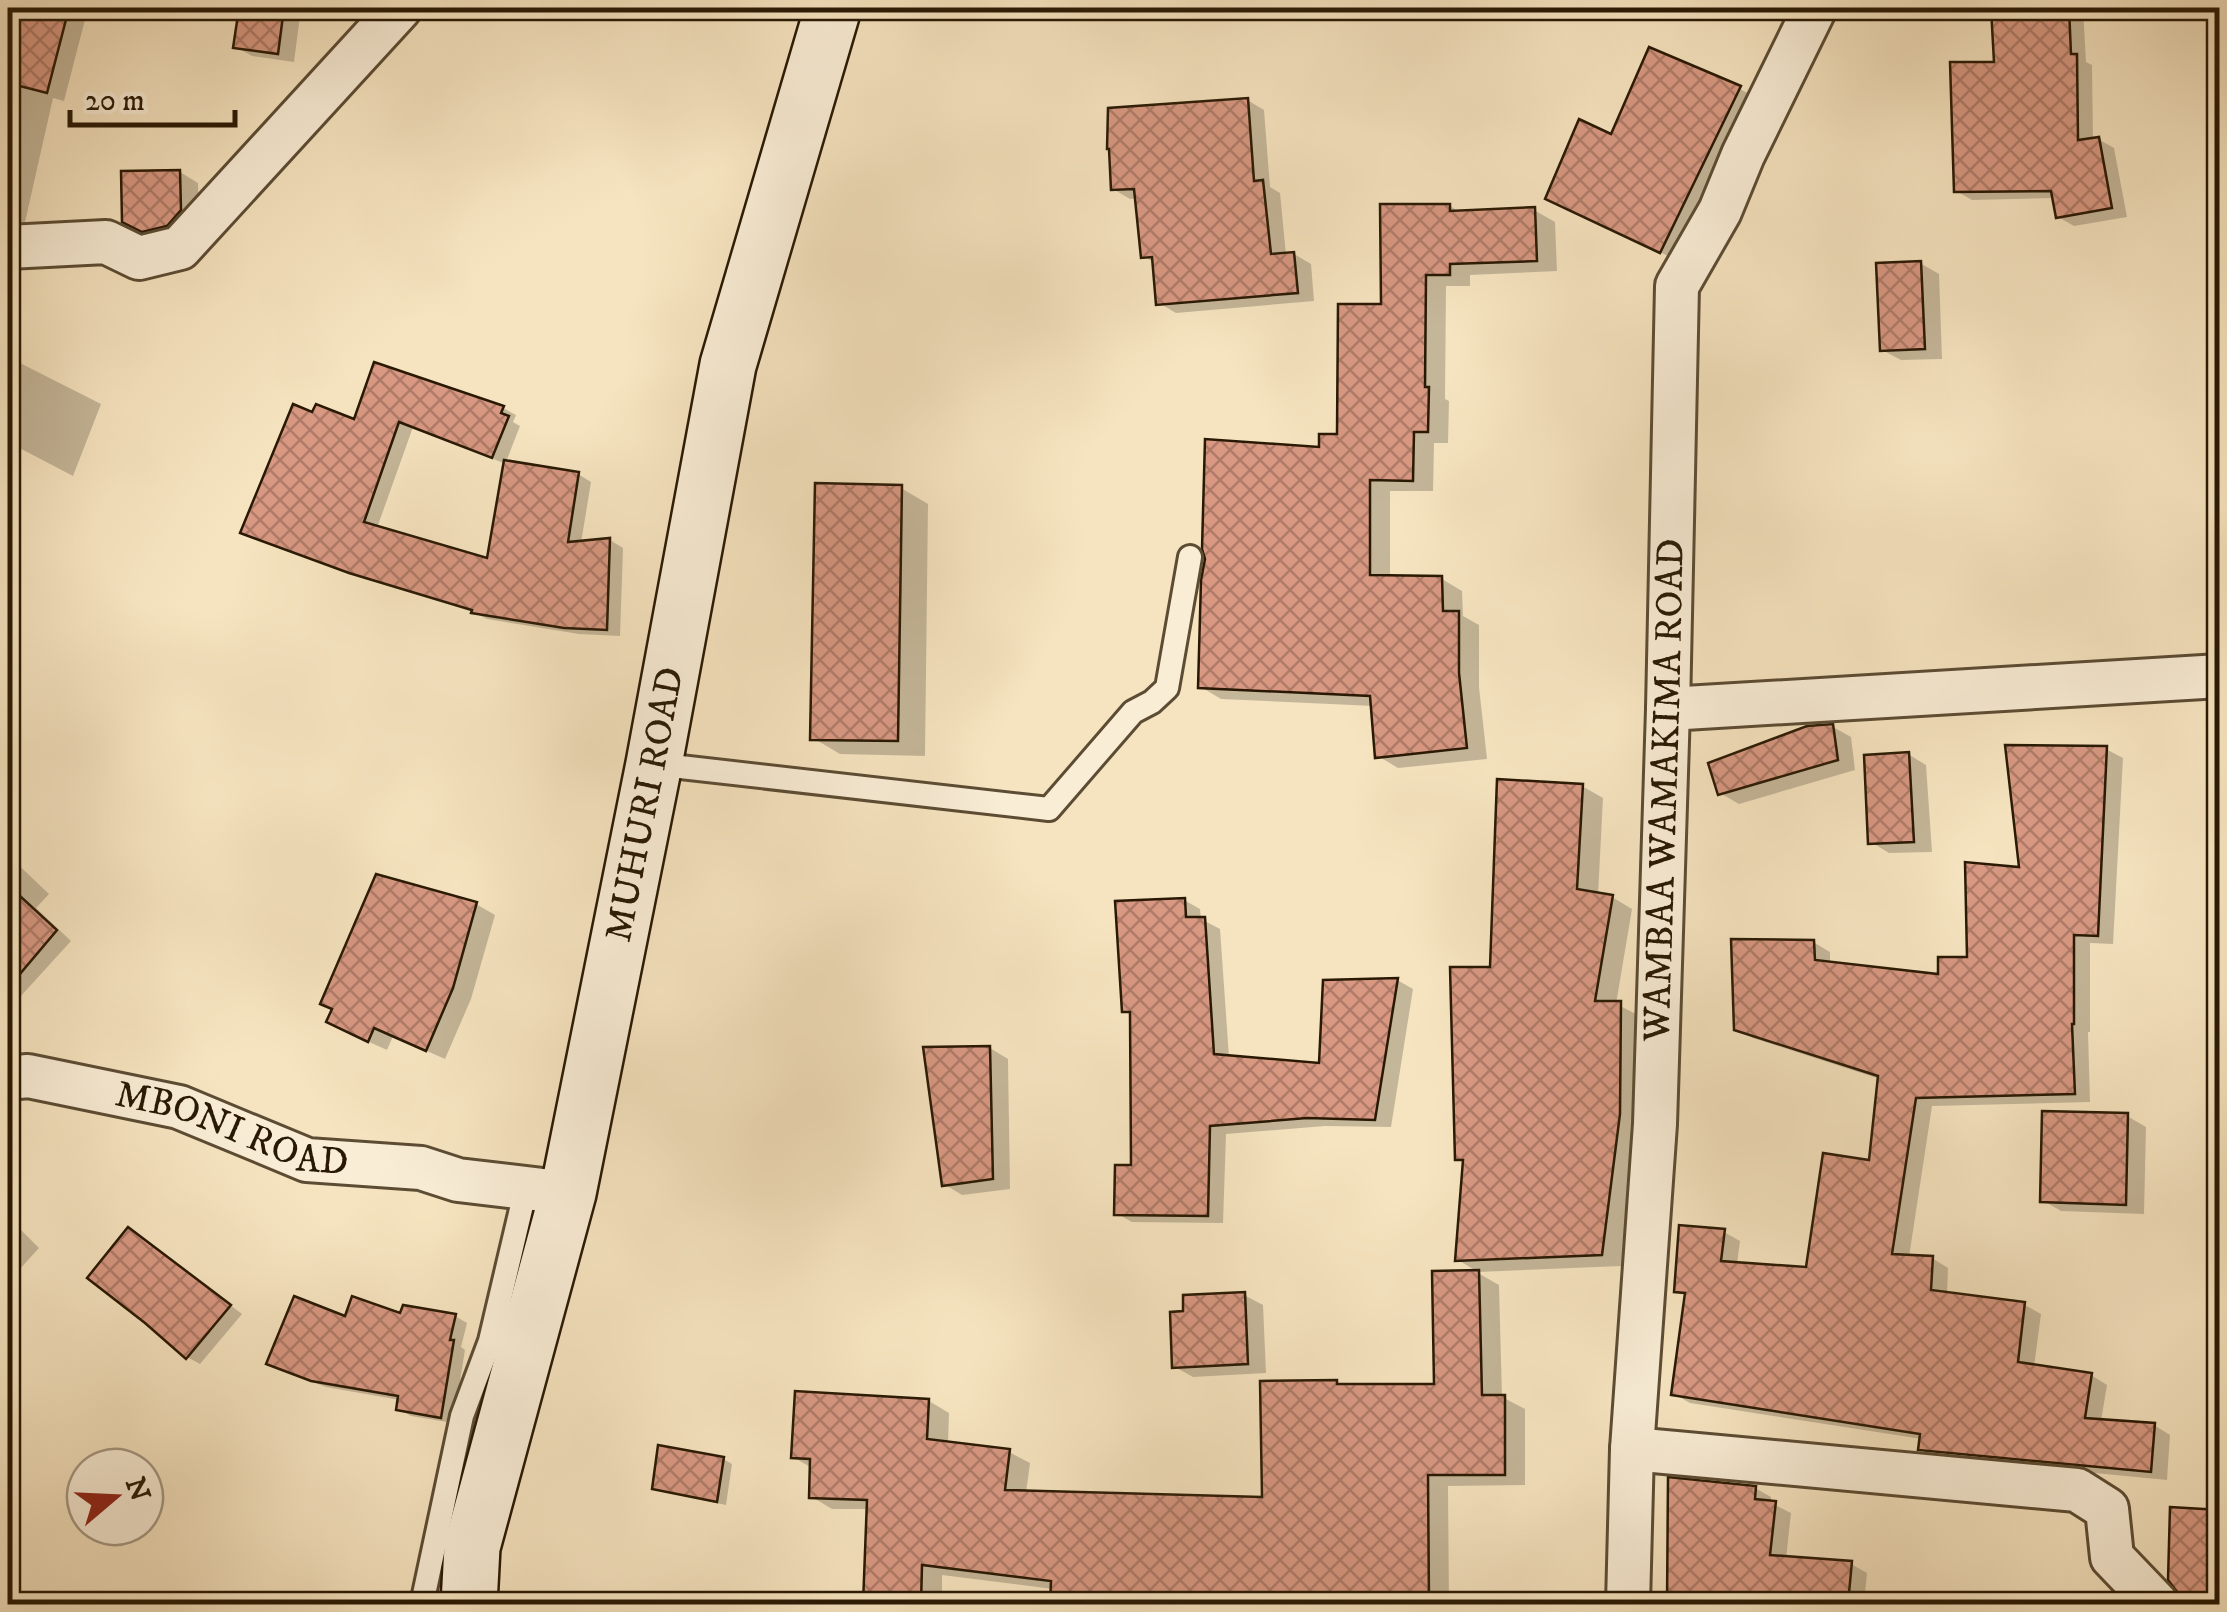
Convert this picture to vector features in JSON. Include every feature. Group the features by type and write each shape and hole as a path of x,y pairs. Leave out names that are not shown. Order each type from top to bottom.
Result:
{"main road":[{"name":"MUHURI ROAD","path":"469,1604 472,1546 547,1190 654,764 728,366 834,8"}],"street":[{"path":"8,247 106,242 139,258 180,248 400,8"},
{"name":"WAMBAA WAMAKIMA ROAD","path":"1628,1604 1632,1448 1655,1124 1677,286 1720,211 1815,8"},
{"path":"1668,709 2220,676"},
{"name":"MBONI ROAD","path":"8,1078 28,1076 178,1107 307,1160 421,1168 458,1180 547,1190"},
{"path":"1632,1448 2078,1490 2107,1509 2112,1557 2157,1604"}],"lane":[{"path":"654,764 1049,809 1134,712 1167,688 1190,557"},
{"path":"422,1604 462,1416 547,1190"}],"building":[{"path":"8,8 69,8 47,93 8,83"},
{"path":"239,8 284,8 278,54 233,48"},
{"path":"1991,8 2069,8 2071,54 2077,54 2078,140 2099,137 2112,208 2056,218 2051,191 1954,192 1950,62 1994,62"},
{"path":"1649,47 1741,86 1660,253 1545,199 1579,119 1611,134"},
{"path":"1248,98 1254,181 1263,180 1271,254 1294,252 1298,293 1156,305 1152,257 1141,258 1134,189 1111,190 1108,108"},
{"path":"180,170 181,210 167,226 142,232 122,222 121,171"},
{"path":"1380,204 1450,204 1450,211 1535,207 1537,261 1450,264 1450,275 1426,275 1428,432 1414,432 1413,481 1370,480 1370,575 1442,576 1443,611 1459,611 1459,673 1467,748 1375,758 1370,696 1198,688 1205,559 1205,439 1319,447 1319,434 1337,434 1338,304 1381,304"},
{"path":"1921,261 1925,349 1880,351 1876,263"},
{"path":"374,362 504,406 501,413 509,416 492,458 399,422 364,522 487,558 504,460 579,472 568,542 610,538 607,630 564,628 471,613 472,610 349,573 240,533 293,404 312,412 316,404 354,419"},
{"path":"815,483 902,485 898,741 810,740"},
{"path":"1833,724 1838,760 1718,795 1708,763 1807,726"},
{"path":"2005,745 2107,746 2098,936 2074,935 2075,1094 1916,1098 1892,1254 1933,1256 1931,1290 2025,1302 2018,1362 2092,1373 2085,1418 2155,1423 2151,1472 1918,1450 1920,1434 1671,1395 1685,1293 1674,1292 1679,1225 1725,1229 1721,1261 1806,1267 1823,1153 1869,1160 1878,1076 1734,1030 1731,939 1814,940 1815,960 1938,974 1938,957 1967,957 1965,862 2019,867"},
{"path":"1909,752 1914,842 1868,844 1864,755"},
{"path":"1497,779 1583,784 1577,889 1613,895 1595,1001 1621,1001 1620,1114 1602,1255 1455,1261 1463,1160 1455,1160 1450,967 1490,967"},
{"path":"376,874 477,902 453,988 426,1051 374,1028 368,1042 326,1022 332,1009 320,1004"},
{"path":"8,885 57,930 8,988"},
{"path":"1185,898 1186,917 1205,917 1214,1054 1319,1063 1323,980 1398,978 1375,1120 1307,1118 1210,1126 1208,1216 1114,1215 1115,1165 1131,1165 1130,1012 1122,1012 1115,901"},
{"path":"990,1046 993,1179 942,1186 923,1047"},
{"path":"2042,1111 2128,1113 2126,1205 2040,1202"},
{"path":"128,1227 231,1305 186,1359 87,1278"},
{"path":"1479,1270 1482,1395 1505,1395 1505,1475 1428,1475 1429,1604 1346,1604 1346,1600 1050,1604 1051,1581 922,1565 921,1604 863,1604 867,1500 809,1498 810,1459 791,1458 795,1391 929,1399 927,1439 1010,1449 1005,1490 1262,1497 1260,1381 1434,1384 1432,1271"},
{"path":"1245,1292 1248,1364 1172,1368 1170,1312 1183,1311 1183,1295"},
{"path":"294,1296 345,1316 352,1296 400,1313 403,1305 456,1314 441,1418 396,1410 398,1396 311,1381 266,1364"},
{"path":"658,1445 724,1457 717,1502 652,1489"},
{"path":"1668,1477 1756,1486 1755,1499 1776,1501 1770,1555 1852,1561 1848,1604 1667,1604"},
{"path":"2170,1507 2220,1510 2220,1593 2215,1593 2214,1604 2181,1604 2181,1597 2168,1580"}]}
